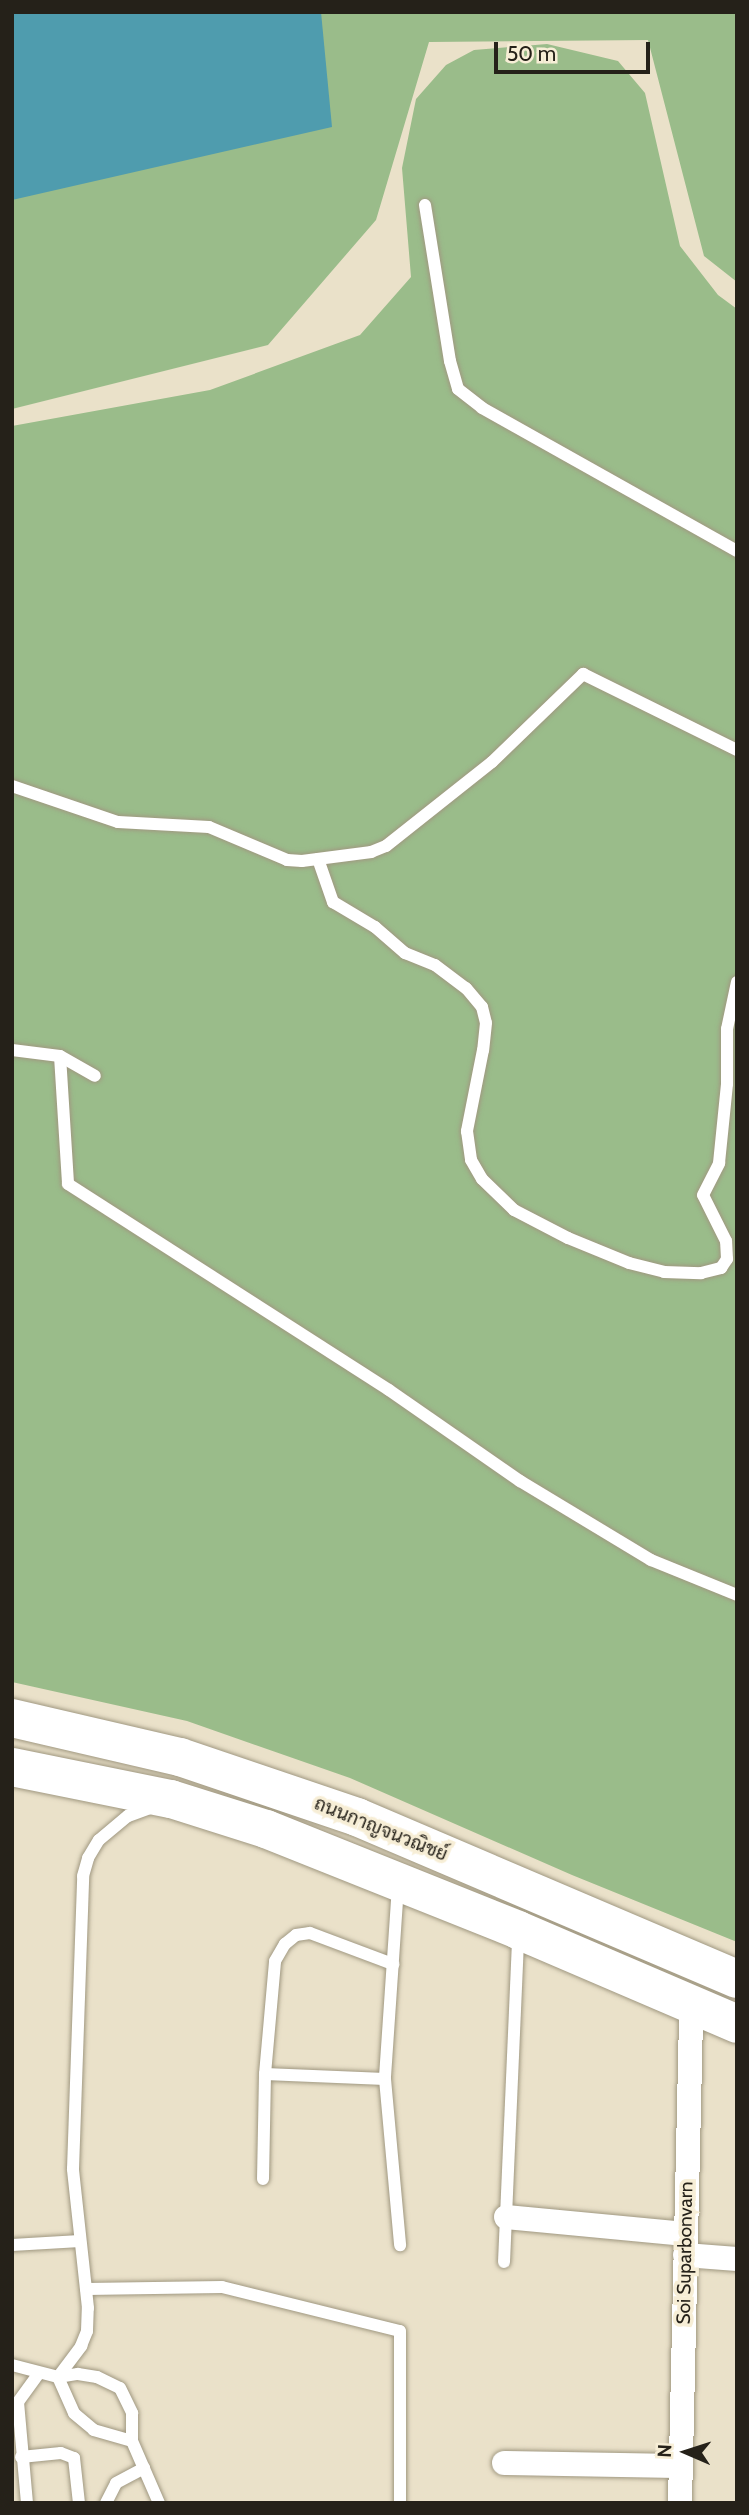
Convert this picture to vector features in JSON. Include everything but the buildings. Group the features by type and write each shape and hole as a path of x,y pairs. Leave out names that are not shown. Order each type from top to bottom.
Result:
{"main road":[{"name":"ถนนกาญจนวณิชย์","path":"12,1718 180,1757 357,1817 737,1979"},
{"path":"12,1768 171,1799 266,1829 518,1930 737,2024"}],"street":[{"name":"Soi Suparbonvarn","path":"680,2503 691,2004"},
{"path":"506,2217 685,2244 737,2259"},
{"path":"504,2463 680,2466"}],"lane":[{"path":"425,205 450,361 458,389 482,408 737,551"},
{"path":"12,786 118,822 209,827 287,860 318,859 371,852 386,846 492,762 583,674 737,750"},
{"path":"318,859 333,902 375,927 405,953 435,965 480,1003 485,1031 467,1131 471,1160 482,1179 514,1210 568,1238 629,1263 664,1272 701,1273 721,1269 727,1259 726,1241 703,1195 719,1163 727,1084 727,1029 737,982"},
{"path":"12,1050 60,1056 95,1076"},
{"path":"60,1056 68,1184 389,1390 520,1481 651,1560 737,1595"},
{"path":"58,2377 81,2346 87,2331 86,2289 74,2169 83,1876 88,1858 99,1840 113,1827 128,1816 171,1799"},
{"path":"398,1882 385,2079 400,2245"},
{"path":"504,2262 518,1930"},
{"path":"263,2179 265,2074 275,1961 296,1935 310,1933 393,1964"},
{"path":"265,2074 385,2079"},
{"path":"12,2245 80,2241"},
{"path":"86,2289 222,2287 400,2331 400,2503"},
{"path":"12,2365 38,2374 58,2377 90,2375 120,2388 132,2413 132,2441 159,2503"},
{"path":"27,2503 18,2402 38,2374"},
{"path":"58,2377 67,2403 80,2421 94,2430 132,2441"},
{"path":"21,2457 61,2453 74,2458 79,2503"},
{"path":"106,2503 116,2483 144,2468"}],"green space":[{"path":"12,12 737,12 737,282 704,256 648,40 429,42 376,220 268,345 12,409"},
{"path":"547,44 618,61 645,93 680,246 718,295 737,309 737,1942 572,1875 350,1778 187,1721 12,1682 12,426 210,390 360,335 411,277 402,168 416,99 446,65 474,50"}],"water":[{"path":"12,12 321,12 332,127 12,200"}]}
